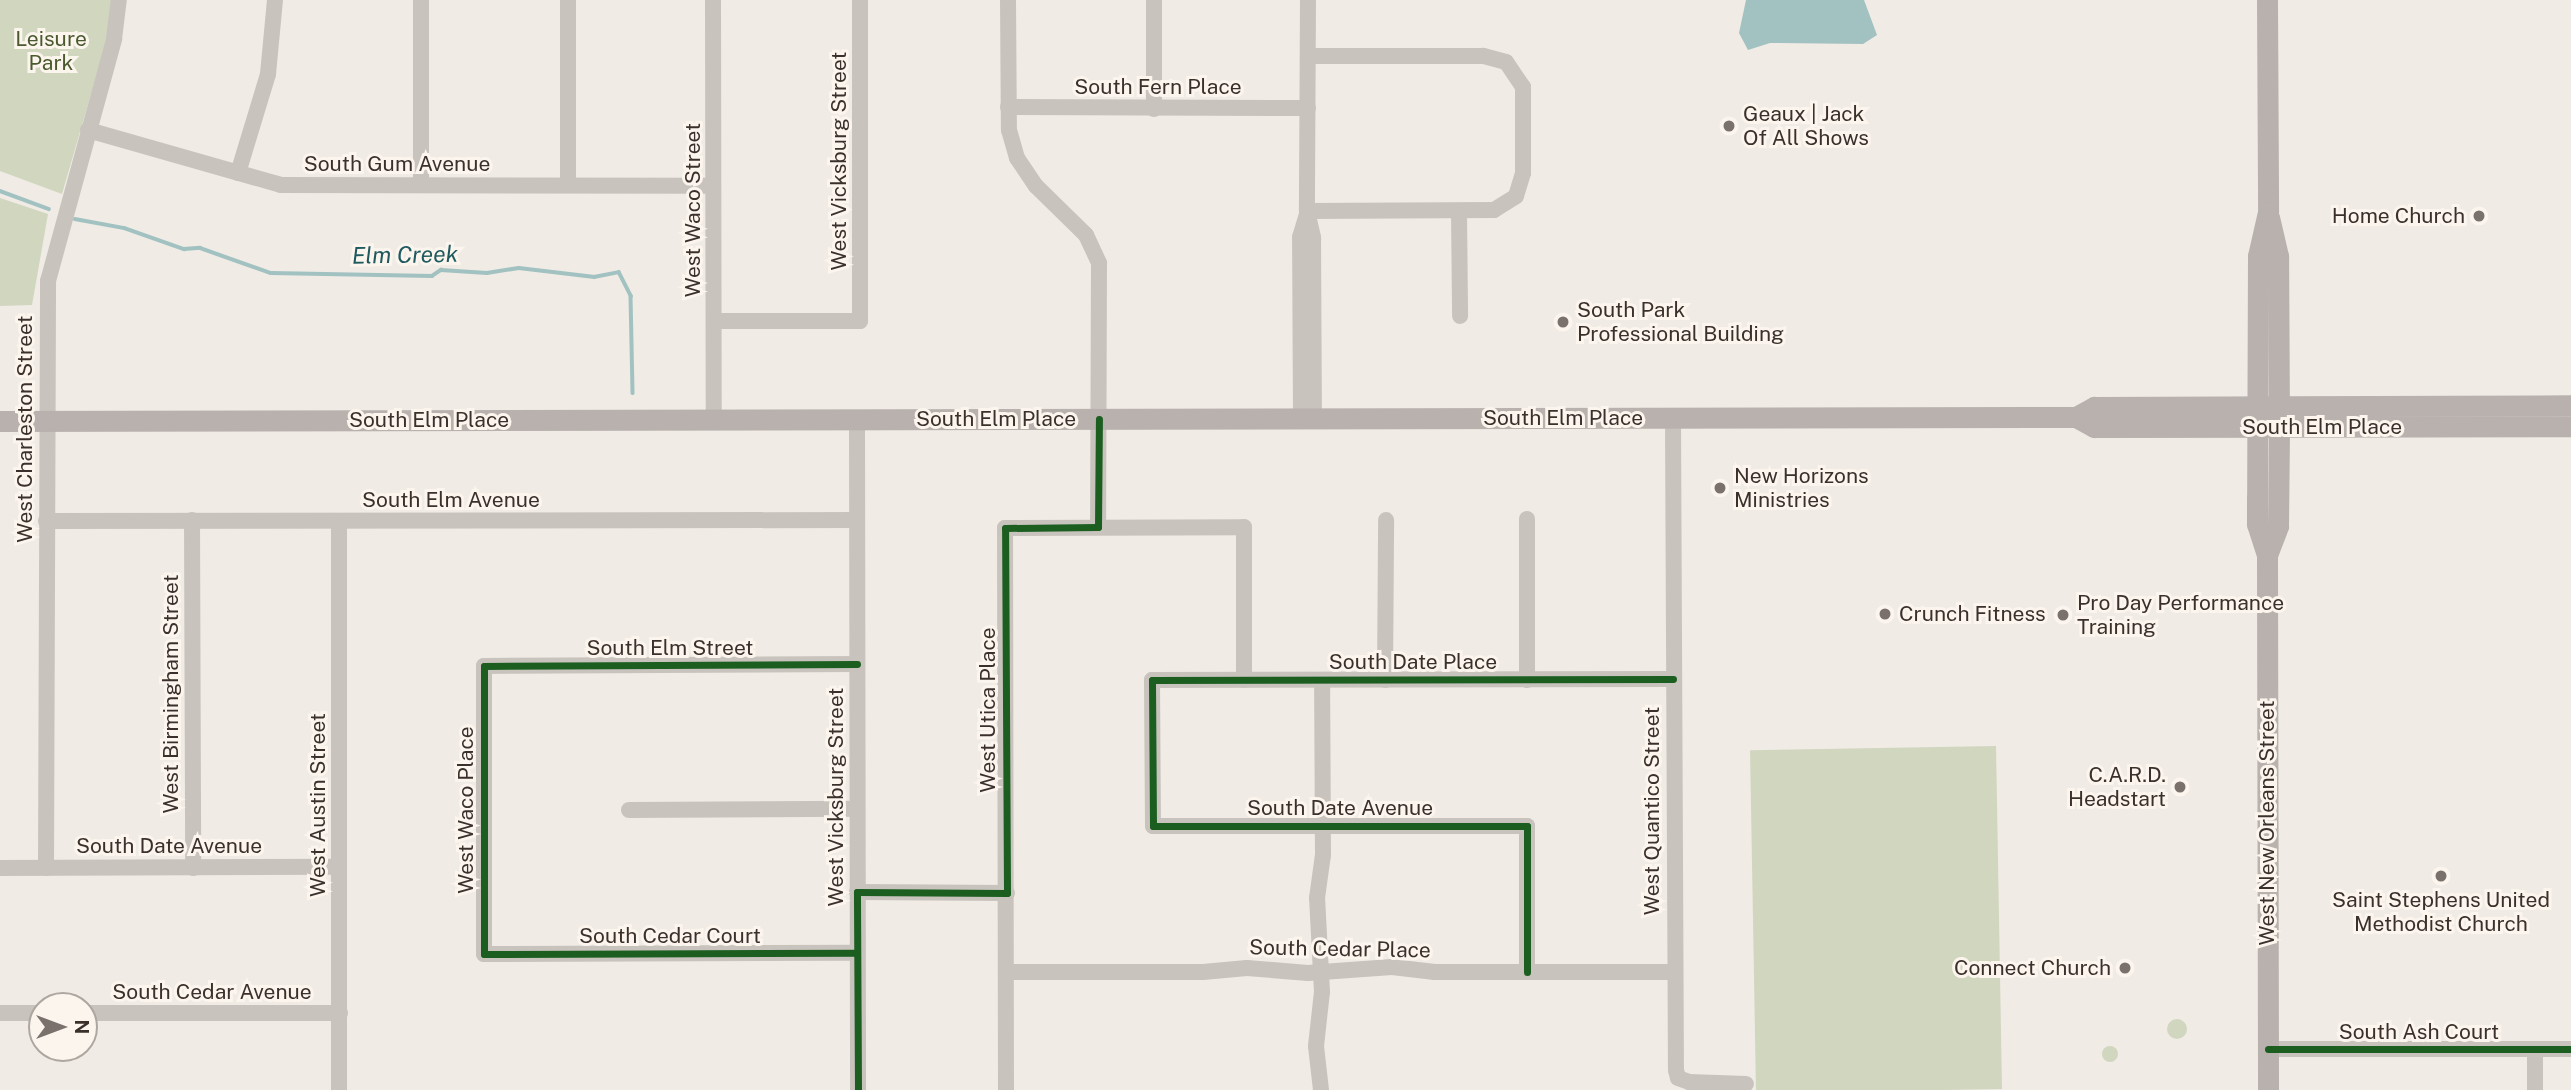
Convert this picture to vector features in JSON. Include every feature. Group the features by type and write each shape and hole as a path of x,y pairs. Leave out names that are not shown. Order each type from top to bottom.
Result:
{"main road":[{"name":"West New Orleans Street","path":"2267,0 2267,212 2278,256 2269,417 2257,524 2267,555 2268,1090"},
{"name":"South Elm Place","path":"0,421 2076,417 2094,407 2269,417 2467,416 2571,405"},
{"name":"South Elm Place","path":"2467,416 2571,426"}],"street":[{"name":"West Charleston Street","path":"46,868 48,281 116,31 119,0"},
{"path":"238,173 268,74 275,0"},
{"path":"421,0 421,185"},
{"path":"568,0 568,185"},
{"name":"West Waco Street","path":"713,0 714,420"},
{"name":"West Vicksburg Street","path":"714,321 860,321 860,0"},
{"path":"1008,0 1012,145 1022,168 1097,251 1098,527 1244,527 1244,680"},
{"path":"1154,0 1154,108"},
{"path":"1307,418 1313,238 1307,211 1308,0"},
{"path":"1307,211 1494,210 1516,196 1523,173 1522,87 1506,62 1483,56 1308,57"},
{"name":"South Fern Place","path":"1009,107 1308,107"},
{"name":"South Gum Avenue","path":"88,130 238,173 297,186 713,186"},
{"path":"1459,212 1460,316"},
{"name":"West Quantico Street","path":"1673,418 1673,972 1678,1078 1706,1084 1746,1084"},
{"name":"West Vicksburg Street","path":"857,419 858,1090"},
{"path":"1527,519 1527,680"},
{"name":"West Birmingham Street","path":"192,520 193,868"},
{"name":"South Elm Avenue","path":"46,521 857,520"},
{"path":"1385,520 1385,680"},
{"name":"West Austin Street","path":"339,521 339,1090"},
{"name":"West Utica Place","path":"1006,1090 1005,528 1098,527"},
{"name":"South Elm Street","path":"484,666 857,664"},
{"name":"West Waco Place","path":"484,666 484,954"},
{"name":"South Date Place","path":"1153,826 1153,680 1673,679"},
{"path":"1321,1090 1316,1046 1322,972 1317,898 1322,826 1322,680"},
{"path":"629,810 857,809"},
{"name":"South Date Avenue","path":"1153,826 1527,826 1527,972"},
{"name":"South Date Avenue","path":"0,868 339,867"},
{"path":"857,892 1007,893"},
{"name":"South Cedar Court","path":"484,954 857,953"},
{"name":"South Cedar Place","path":"1006,972 1203,972 1247,968 1322,972 1392,967 1527,972 1673,972"},
{"path":"0,1013 28,1013"},
{"name":"South Cedar Avenue","path":"98,1013 340,1013"},
{"name":"South Ash Court","path":"2268,1049 2571,1049"},
{"path":"2535,1049 2535,1090"}],"green space":[{"name":"Leisure Park","path":"0,0 112,0 111,25 62,194 0,171"},
{"path":"0,198 48,214 32,305 0,306"},
{"path":"1996,746 2002,1089 1756,1090 1750,750"},
{"path":"2173,1019 2181,1019 2187,1029 2181,1039 2173,1039 2167,1033 2167,1025"},
{"path":"2110,1046 2116,1048 2116,1060 2110,1062 2104,1060 2102,1054 2104,1048"}],"water":[{"path":"1746,0 1864,0 1877,35 1863,44 1770,43 1748,50 1739,33"}],"waterway":[{"name":"Elm Creek","path":"0,191 49,209"},
{"name":"Elm Creek","path":"75,219 124,228 184,249 200,248 271,273 432,276 441,270 487,273 519,268 594,277 619,272 631,296 633,393"}],"cycle path":[{"path":"858,1090 857,892 1007,893 1005,528 1098,527 1099,419"},
{"path":"857,664 484,666 484,954 857,953"},
{"path":"1527,972 1527,826 1153,826 1152,680 1673,679"},
{"path":"2268,1049 2571,1049"}],"place":[{"name":"Geaux | Jack Of All Shows","path":"1729,126"},
{"name":"Home Church","path":"2479,216"},
{"name":"South Park Professional Building","path":"1563,322"},
{"name":"New Horizons Ministries","path":"1720,488"},
{"name":"Crunch Fitness","path":"1885,614"},
{"name":"Pro Day Performance Training","path":"2063,615"},
{"name":"C.A.R.D. Headstart","path":"2180,787"},
{"name":"Saint Stephens United Methodist Church","path":"2441,876"},
{"name":"Connect Church","path":"2125,968"}]}
